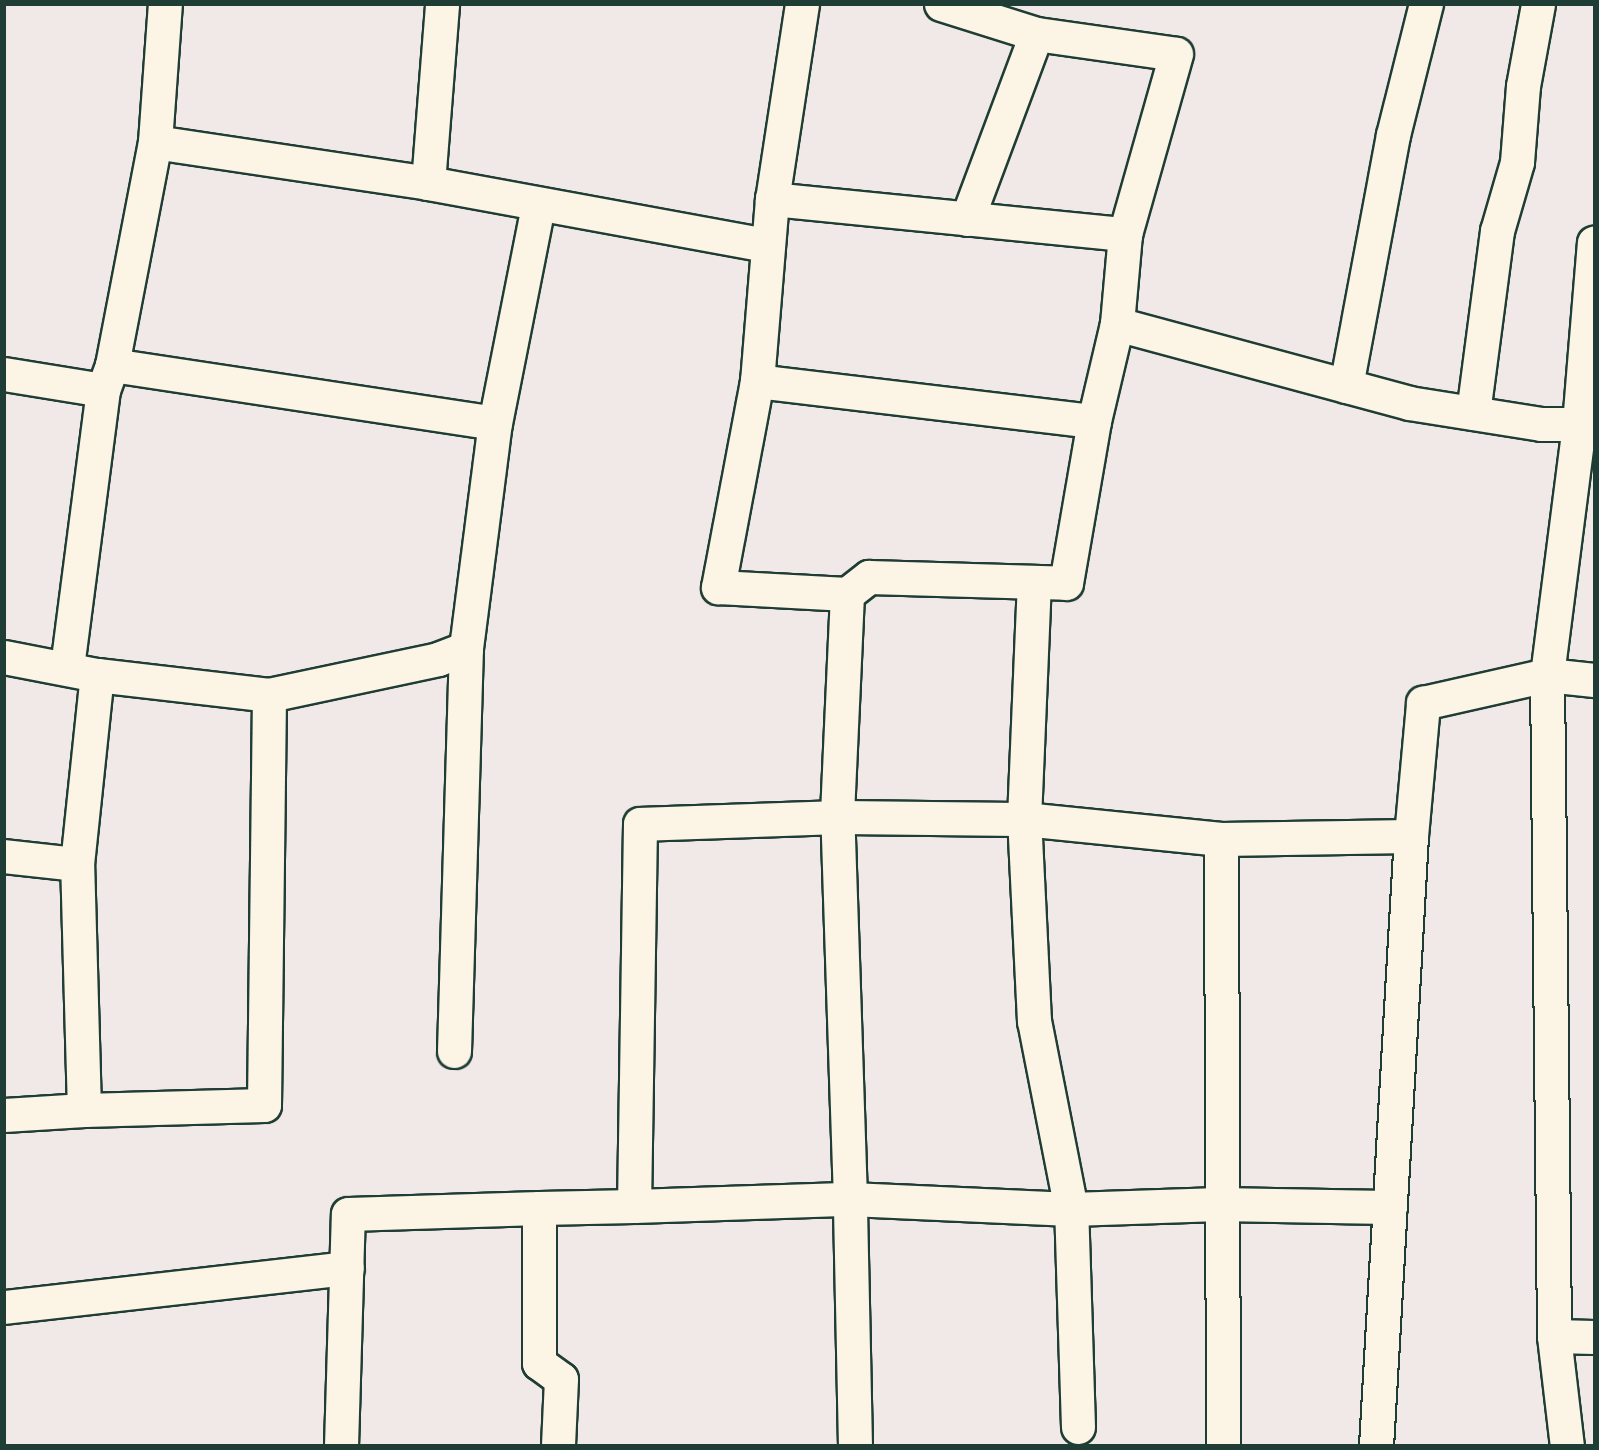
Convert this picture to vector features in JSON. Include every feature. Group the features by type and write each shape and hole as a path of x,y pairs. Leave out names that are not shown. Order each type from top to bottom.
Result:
{"street":[{"path":"84,1110 77,864 82,671 107,377 154,142 165,4"},
{"path":"428,183 442,4"},
{"path":"802,4 772,199 757,381 718,587 847,594 869,577 1066,583 1094,421 1117,324 1125,234 1176,54 1036,34 941,4"},
{"path":"1346,386 1393,135 1426,4"},
{"path":"1473,413 1497,231 1517,162 1523,86 1538,4"},
{"path":"967,219 1036,34"},
{"path":"154,142 428,183 538,205 767,245"},
{"path":"772,199 1125,234"},
{"path":"454,1051 466,648 495,423 538,205"},
{"path":"1567,1446 1554,1336 1548,675 1587,424 1594,243"},
{"path":"1117,324 1409,403 1541,424 1587,424"},
{"path":"4,374 107,377 495,423"},
{"path":"757,381 1094,421"},
{"path":"1034,583 1024,819 1034,1021 1071,1209 1078,1427"},
{"path":"847,594 837,818 850,1199 855,1446"},
{"path":"4,657 82,671 269,695 438,659 466,648"},
{"path":"1376,1446 1411,836 1423,703 1548,675 1594,681"},
{"path":"4,1115 84,1110 264,1105 269,695"},
{"path":"634,1206 640,824 837,818 1024,819 1221,839 1411,836"},
{"path":"1221,839 1219,1204 1223,1446"},
{"path":"4,856 77,864"},
{"path":"341,1446 348,1214 850,1199 1071,1209 1219,1204 1390,1207"},
{"path":"539,1208 539,1363 561,1379 558,1446"},
{"path":"4,1307 347,1268"},
{"path":"1554,1336 1594,1337"}]}
